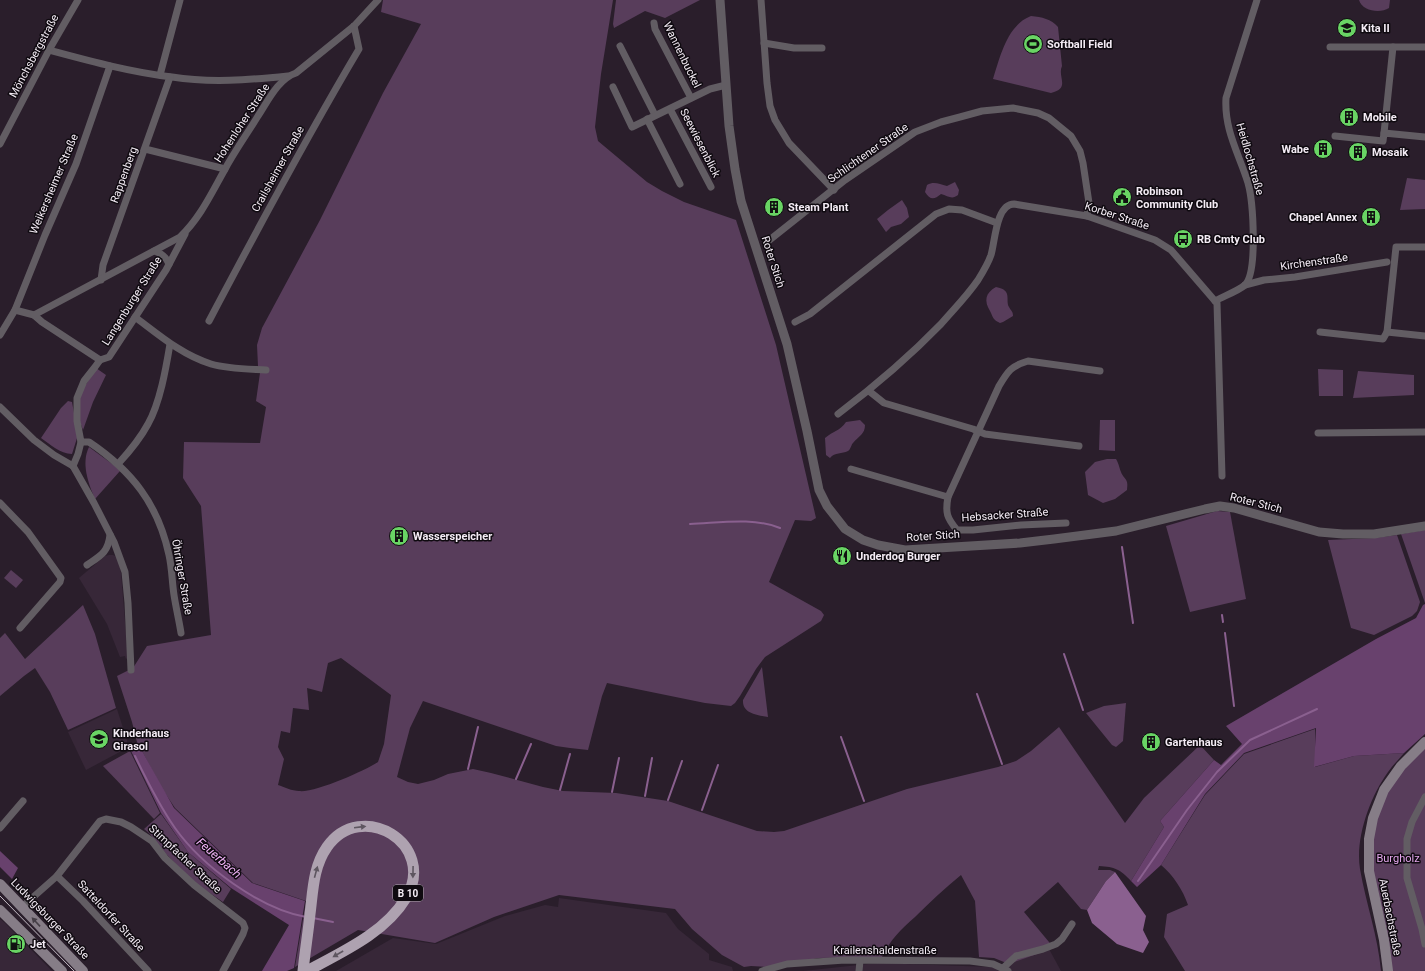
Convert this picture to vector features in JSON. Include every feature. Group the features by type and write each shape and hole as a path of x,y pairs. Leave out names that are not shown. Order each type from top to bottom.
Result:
{"highway":[{"name":"B 10","path":"304,971 314,881 323,853 334,839 352,829 371,827 389,832 403,844 412,860 413,879 406,898 386,921 368,936 307,971"}],"main road":[{"name":"Auerbachstraße","path":"1388,971 1382,932 1369,871 1369,834 1376,808 1390,780 1401,766 1425,742"},
{"name":"Ludwigsburger Straße","path":"0,884 83,971"},
{"path":"0,910 62,971"}],"street":[{"name":"Mönchsbergstraße","path":"0,144 49,50 78,0"},
{"path":"160,75 180,0"},
{"name":"Hohenloher Straße","path":"34,315 173,241 186,231 202,211 225,169 274,91 288,76 296,73 354,26 378,0"},
{"name":"Roter Stich","path":"720,0 726,85 735,169 741,202 787,344 808,431 819,490 827,506 845,529 863,540 878,545 905,550 1020,543 1116,531 1220,506 1234,508 1319,532 1374,534 1425,526"},
{"path":"761,0 769,98 775,120 789,143 834,190"},
{"name":"Heidlochstraße","path":"1245,285 1250,277 1252,266 1253,221 1251,195 1248,183 1235,152 1225,112 1226,98 1257,0"},
{"name":"Wannenbuckel","path":"654,23 655,29 691,98"},
{"name":"Crailsheimer Straße","path":"209,321 273,200 359,49 354,26"},
{"path":"764,43 794,48 822,48"},
{"path":"620,46 654,115"},
{"path":"1330,47 1425,47"},
{"path":"1335,136 1383,141 1393,47"},
{"path":"49,50 110,66 170,77 224,80 288,76"},
{"name":"Weikersheimer Straße","path":"15,310 45,235 76,164 110,66"},
{"name":"Rappenberg","path":"101,280 103,265 170,77"},
{"path":"613,87 632,127 710,89 726,85"},
{"name":"Schlichtener Straße","path":"767,242 846,180 915,132 941,122 982,111 1013,108 1038,113 1049,118 1071,136 1080,151 1083,163 1089,203 1087,216"},
{"name":"Seewiesenblick","path":"670,109 711,187"},
{"path":"648,119 680,184"},
{"path":"1384,133 1425,137"},
{"path":"145,150 225,169"},
{"name":"Korber Straße","path":"838,414 869,391 914,351 969,293 983,272 990,257 995,239 997,223 1003,211 1010,204 1087,216 1155,240 1171,250 1216,301"},
{"path":"795,322 810,314 936,214 949,209 962,210 997,223"},
{"name":"Langenburger Straße","path":"73,466 81,442 77,421 77,398 84,381 100,360 109,357 169,264 186,231"},
{"path":"1320,332 1383,339 1387,332 1396,247 1425,247"},
{"path":"154,251 163,255 169,264"},
{"name":"Kirchenstraße","path":"1245,285 1264,280 1295,278 1387,262"},
{"path":"1222,476 1216,301 1245,285"},
{"path":"0,335 15,310 34,315 42,322 100,360"},
{"path":"135,317 170,344 190,355 213,364 266,370"},
{"path":"1387,332 1425,336"},
{"path":"118,464 148,425 153,413 170,344"},
{"name":"Hebsacker Straße","path":"1066,523 957,530 947,515 946,508 948,497 999,386 1008,371 1017,364 1028,361 1100,371"},
{"path":"869,391 884,403 978,431 998,436 1079,446"},
{"path":"0,407 27,434 54,455 73,466 117,548 125,572 131,670"},
{"path":"1318,433 1425,432"},
{"name":"Öhringer Straße","path":"81,442 89,442 118,464 136,482 156,515 162,527 170,556 174,595 181,633"},
{"path":"851,469 948,497"},
{"path":"0,503 28,532 61,578 60,582 20,628"},
{"path":"86,565 103,555 108,546 110,535"},
{"path":"1425,797 1412,822 1407,839 1407,878 1425,944"},
{"path":"0,828 23,801"},
{"name":"Stimpfacher Straße","path":"57,876 100,820 121,822 131,827 152,841 165,858 194,885 241,920 244,925 243,934 223,971"},
{"path":"22,907 57,876"},
{"name":"Satteldorfer Straße","path":"57,876 88,906 148,971"},
{"path":"1005,970 1016,956 1043,949 1062,940 1072,924"},
{"name":"Krailenshaldenstraße","path":"762,971 787,964 823,961 970,961 992,964 1005,970"},
{"path":"859,971 860,961"}],"shaded area":[{"path":"109,555 117,557 121,573 128,658 126,659 125,656 120,657 107,624 79,578 105,556"},
{"path":"1425,604 1425,734 1404,753 1354,756 1314,767 1316,728 1244,753 1205,794 1161,865 1137,887 1131,881 1164,827 1160,821 1214,760 1221,765 1242,744 1226,726 1376,639 1416,618"},
{"name":"Kinderhaus Girasol","path":"117,709 129,747 86,770 68,732"},
{"path":"137,742 174,808 252,883 305,901 294,968 287,971 262,971 289,925 231,888 188,852 161,813 131,751"},
{"path":"0,851 18,868 12,879 0,867"},
{"path":"1115,872 1146,916 1143,930 1149,942 1143,953 1117,944 1092,923 1087,910 1106,881"},
{"path":"559,898 666,913 678,929 709,954 709,960 732,967 733,971 336,971 393,938 436,944 505,916 545,905 558,907"},
{"path":"0,919 5,923 52,971 0,971"},
{"path":"1049,949 1061,971 803,971 877,963 992,967 1009,964"}],"green space":[{"path":"383,0 613,0 601,74 595,127 598,141 647,182 662,191 684,202 736,220 776,345 816,518 811,521 795,520 769,582 821,611 824,615 821,621 765,657 740,696 731,706 705,703 607,683 602,696 588,750 556,746 423,701 410,728 397,777 408,782 418,784 434,780 448,774 473,769 563,791 616,793 668,801 757,831 774,832 784,831 907,789 998,767 1016,761 1031,751 1059,727 1125,823 1144,798 1200,745 1214,760 1160,821 1164,827 1131,881 1117,869 1099,866 1098,870 1110,870 1115,872 1106,881 1087,910 1081,909 1058,882 1024,912 1054,948 1009,964 994,958 979,957 975,901 961,875 901,930 892,940 882,957 819,958 768,967 744,967 722,955 692,929 675,909 559,895 494,917 435,943 358,930 295,967 306,901 253,883 175,808 163,790 137,742 117,676 133,668 147,646 211,635 201,506 183,478 184,442 260,443 266,407 256,401 260,373 258,366 257,345 262,328 320,220 383,93 421,24 381,12","holes":["341,658 391,695 384,744 378,762 351,776 316,789 296,791 278,785 284,759 278,747 281,731 290,733 293,708 309,710 307,688 322,692 328,663"]},
{"path":"616,0 700,0 665,18 645,11 614,28 613,24"},
{"path":"1359,0 1390,0 1389,8 1381,11 1367,9"},
{"name":"Softball Field","path":"1031,16 1046,19 1058,27 1062,66 1062,85 1057,91 1051,93 993,79 1010,34 1023,20"},
{"path":"1407,178 1425,180 1425,209 1400,210"},
{"path":"955,182 959,190 958,195 954,197 941,194 930,198 925,192 927,185 932,183 947,186"},
{"path":"902,200 907,208 909,217 901,224 891,227 886,232 877,219"},
{"path":"996,287 1005,290 1007,293 1008,304 1013,314 1013,316 1000,323 994,318 986,301 992,289"},
{"path":"96,368 106,375 93,402 83,430 80,422 80,394"},
{"path":"1318,369 1343,370 1343,396 1319,396"},
{"path":"1358,371 1414,375 1414,395 1353,398"},
{"path":"68,401 72,402 78,435 72,454 59,451 41,438 61,408"},
{"path":"860,420 865,425 864,431 852,444 849,450 834,455 830,458 826,455 825,438 846,422"},
{"path":"1100,420 1115,420 1115,451 1099,450"},
{"path":"89,447 120,471 95,499 86,473 86,460"},
{"path":"1107,459 1116,459 1118,462 1122,475 1127,481 1127,490 1115,499 1103,503 1088,495 1085,472 1095,462"},
{"path":"1217,511 1230,512 1246,599 1190,612 1166,526"},
{"path":"1425,530 1425,603 1401,534"},
{"path":"1397,535 1420,602 1417,611 1412,616 1374,635 1351,628 1328,540 1375,538"},
{"path":"11,570 23,580 16,588 4,578"},
{"path":"83,605 95,634 116,708 68,730 50,692 35,668 0,696 0,638 5,633 25,659"},
{"path":"762,667 768,717 751,713 743,705 743,700"},
{"path":"1126,703 1123,741 1116,747 1112,745 1086,713 1104,706"},
{"path":"1315,729 1315,767 1354,756 1404,753 1388,772 1375,793 1365,818 1360,844 1360,869 1377,945 1381,971 1185,971 1164,937 1167,914 1188,905 1177,883 1170,873 1161,865 1205,795 1244,754"},
{"name":"Burgholz","path":"1425,747 1425,971 1391,971 1371,869 1371,848 1376,822 1384,799 1396,778"},
{"path":"130,751 160,813 154,819 103,766"},
{"path":"161,814 188,852 231,889 223,902 195,883 144,829"}],"waterway":[{"path":"690,524 747,522 780,528"},
{"path":"1122,547 1133,623"},
{"path":"1222,615 1223,622"},
{"path":"1225,633 1234,706"},
{"path":"1064,654 1083,710"},
{"path":"977,694 1002,764"},
{"path":"1138,881 1187,810 1217,772 1250,740 1317,709"},
{"path":"468,769 478,727"},
{"path":"841,737 864,801"},
{"path":"516,779 531,744"},
{"path":"560,790 570,754"},
{"name":"Feuerbach","path":"135,756 169,819 186,842 200,857 233,884 251,895 270,905 306,917"},
{"path":"612,792 619,758"},
{"path":"645,796 652,758"},
{"path":"668,800 682,761"},
{"path":"702,810 718,765"},
{"name":"Feuerbach","path":"313,918 333,922"}],"tram line":[{"path":"0,896 74,971"}],"place":[{"name":"Kita II","path":"1347,28"},
{"name":"Softball Field","path":"1033,44"},
{"name":"Mobile","path":"1349,117"},
{"name":"Wabe","path":"1323,149"},
{"name":"Mosaik","path":"1358,152"},
{"name":"Robinson Community Club","path":"1122,197"},
{"name":"Steam Plant","path":"774,207"},
{"name":"Chapel Annex","path":"1371,217"},
{"name":"RB Cmty Club","path":"1183,239"},
{"name":"Wasserspeicher","path":"399,536"},
{"name":"Underdog Burger","path":"842,556"},
{"name":"Kinderhaus Girasol","path":"99,739"},
{"name":"Gartenhaus","path":"1151,742"},
{"name":"Jet","path":"16,944"}]}
